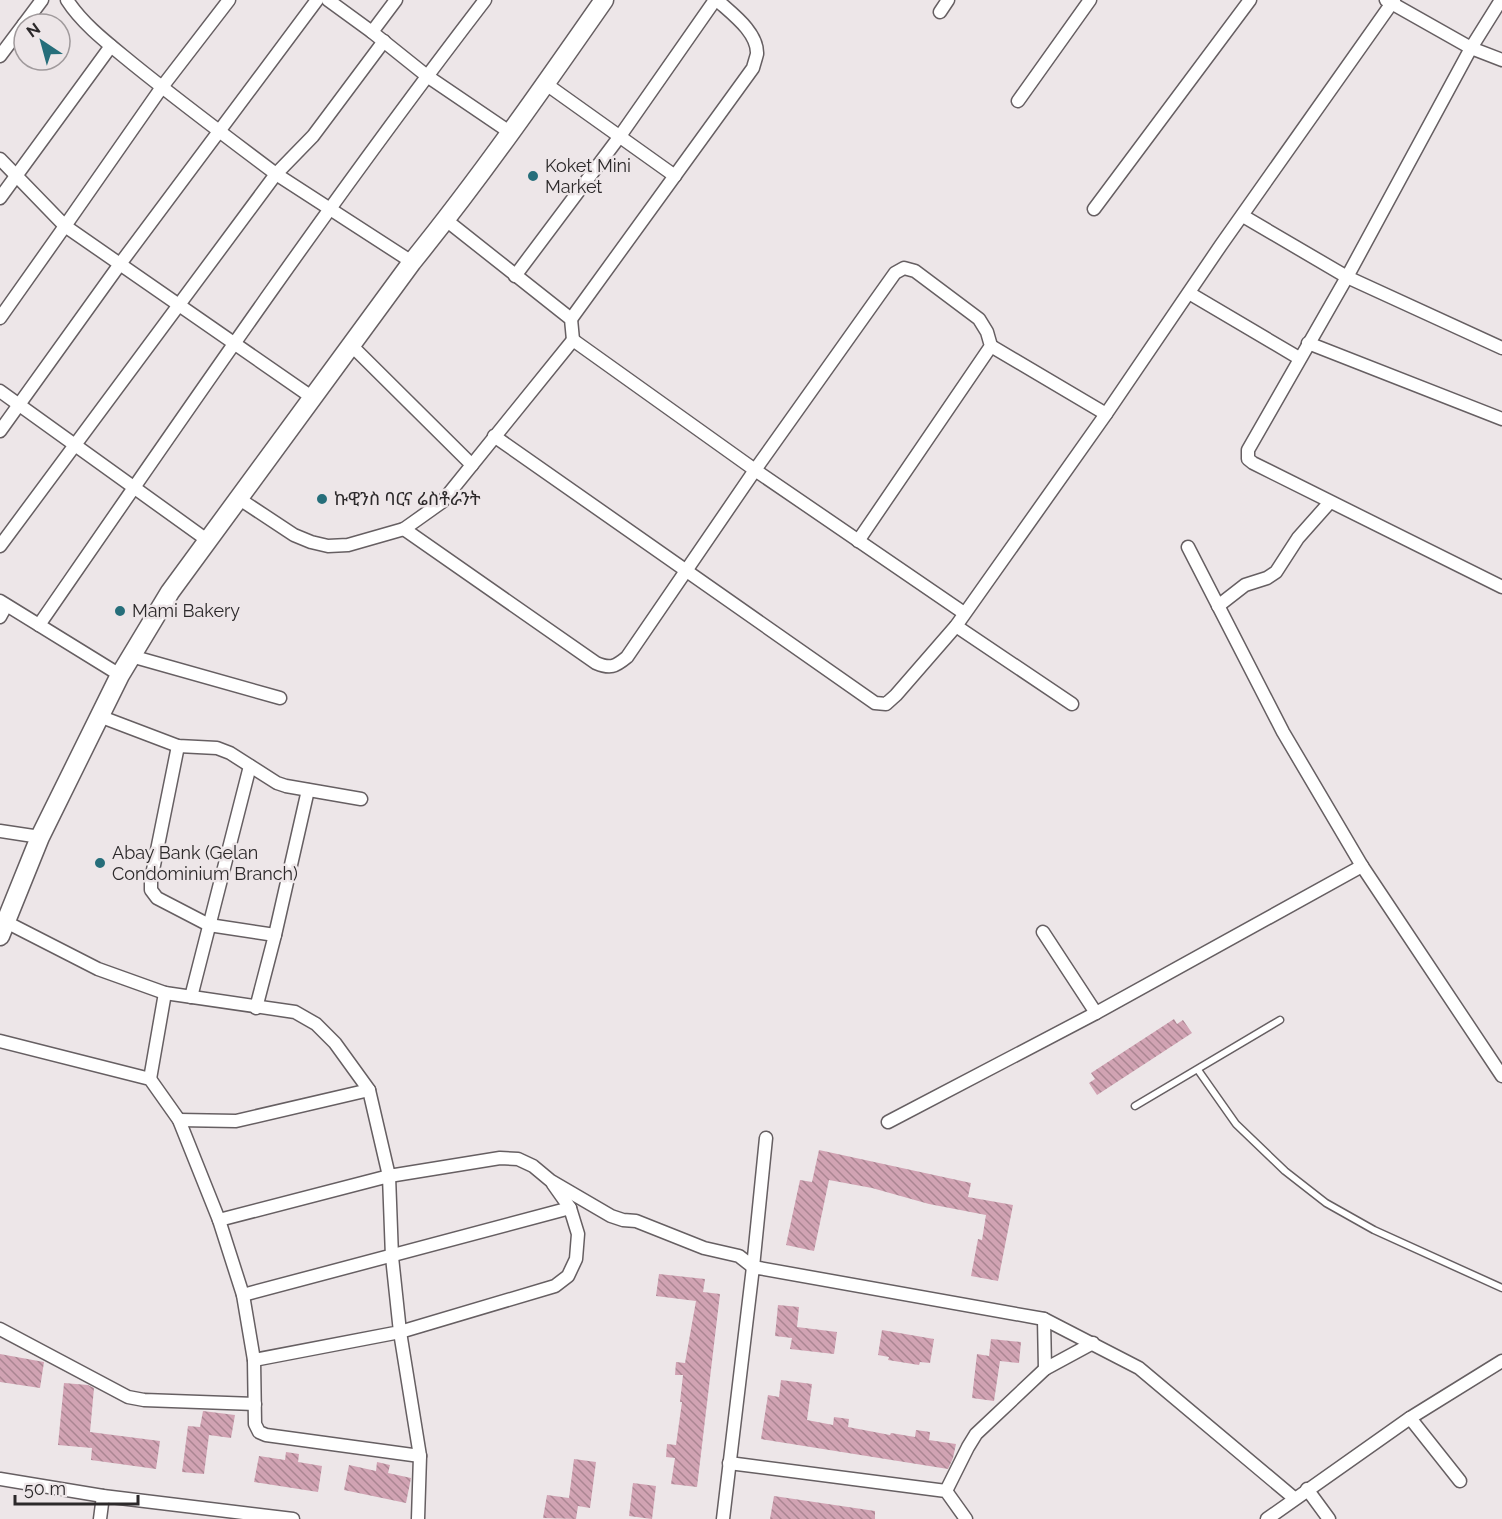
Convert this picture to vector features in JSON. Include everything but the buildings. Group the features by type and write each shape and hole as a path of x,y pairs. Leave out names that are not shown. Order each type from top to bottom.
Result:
{"street":[{"path":"67,0 73,10 111,46 276,174 412,262"},
{"path":"0,318 162,87 229,0"},
{"path":"0,431 120,264 317,0"},
{"path":"328,0 427,76 511,133"},
{"path":"372,32 396,0"},
{"path":"39,625 330,209 485,0"},
{"path":"238,498 294,535 328,546 348,545 404,529 442,502 573,340 571,319 753,68 757,54 755,44 747,30 716,0 620,136 515,276"},
{"path":"940,12 948,0"},
{"path":"1018,101 1090,0"},
{"path":"1094,209 1250,0"},
{"path":"1501,0 1471,48 1347,278 1248,450 1248,459 1252,464 1502,586"},
{"path":"418,1519 420,1456 400,1332 392,1257 390,1176 369,1090 335,1043 316,1024 295,1012 165,993 98,969 3,929 40,837 99,716 120,675 170,592 412,262 511,133 600,1"},
{"path":"494,436 875,703 886,704 956,626 1106,414 1390,1 1471,48 1502,60"},
{"path":"0,56 12,40"},
{"path":"0,546 276,174 314,136 384,41"},
{"path":"0,198 111,46"},
{"path":"546,84 675,176"},
{"path":"0,159 65,226 313,398"},
{"path":"1243,216 1347,278 1502,348"},
{"path":"446,220 571,319"},
{"path":"404,529 596,663 608,668 616,666 627,657 755,470 895,273 904,268 915,271 979,319 987,332 991,346 1106,414"},
{"path":"1189,293 1299,358"},
{"path":"573,340 755,470 964,612"},
{"path":"1308,343 1502,419"},
{"path":"351,345 472,465"},
{"path":"858,541 991,346"},
{"path":"0,391 207,540"},
{"path":"1218,606 1245,585 1267,578 1276,572 1298,538 1330,502"},
{"path":"1188,548 1283,732 1362,866 1502,1076"},
{"path":"0,618 3,604 120,675"},
{"path":"956,626 1072,704"},
{"path":"131,656 280,698"},
{"path":"99,716 178,746 217,748 230,753 277,783 361,799"},
{"path":"178,746 151,880 152,890 157,898 209,925 275,935"},
{"path":"191,997 249,766"},
{"path":"256,1008 308,790"},
{"path":"0,831 40,837"},
{"path":"888,1122 1096,1012 1362,866"},
{"path":"1043,932 1096,1012"},
{"path":"150,1079 165,993"},
{"path":"0,1041 150,1079 179,1120 219,1220 243,1295 254,1360 255,1424 259,1432 266,1435 420,1456"},
{"path":"179,1120 237,1121 369,1090"},
{"path":"723,1519 766,1138"},
{"path":"219,1220 390,1176 500,1158 518,1159 611,1216 643,1223 661,1233 704,1248 739,1256 753,1267 1044,1319 1139,1368 1294,1498"},
{"path":"254,1360 400,1332 555,1286 568,1276 576,1259 578,1234 570,1208 551,1181"},
{"path":"243,1295 570,1208"},
{"path":"1044,1319 1045,1370"},
{"path":"0,1329 128,1396 144,1400 255,1404"},
{"path":"946,1491 976,1434 1045,1370 1093,1343"},
{"path":"1267,1519 1410,1418 1502,1361"},
{"path":"1410,1418 1460,1480"},
{"path":"729,1463 946,1491 966,1519"},
{"path":"0,1479 103,1496 293,1519"},
{"path":"1307,1489 1329,1519"},
{"path":"100,1519 103,1496"}],"lane":[{"path":"1135,1106 1280,1020"},
{"path":"1198,1070 1236,1124 1285,1171 1326,1203 1374,1230 1502,1288"}],"place":[{"name":"Koket Mini Market","path":"533,176"},
{"name":"ኩዊንስ ባርና ሬስቶራንት","path":"322,499"},
{"name":"Mami Bakery","path":"120,611"},
{"name":"Abay Bank (Gelan Condominium Branch)","path":"100,863"}]}
